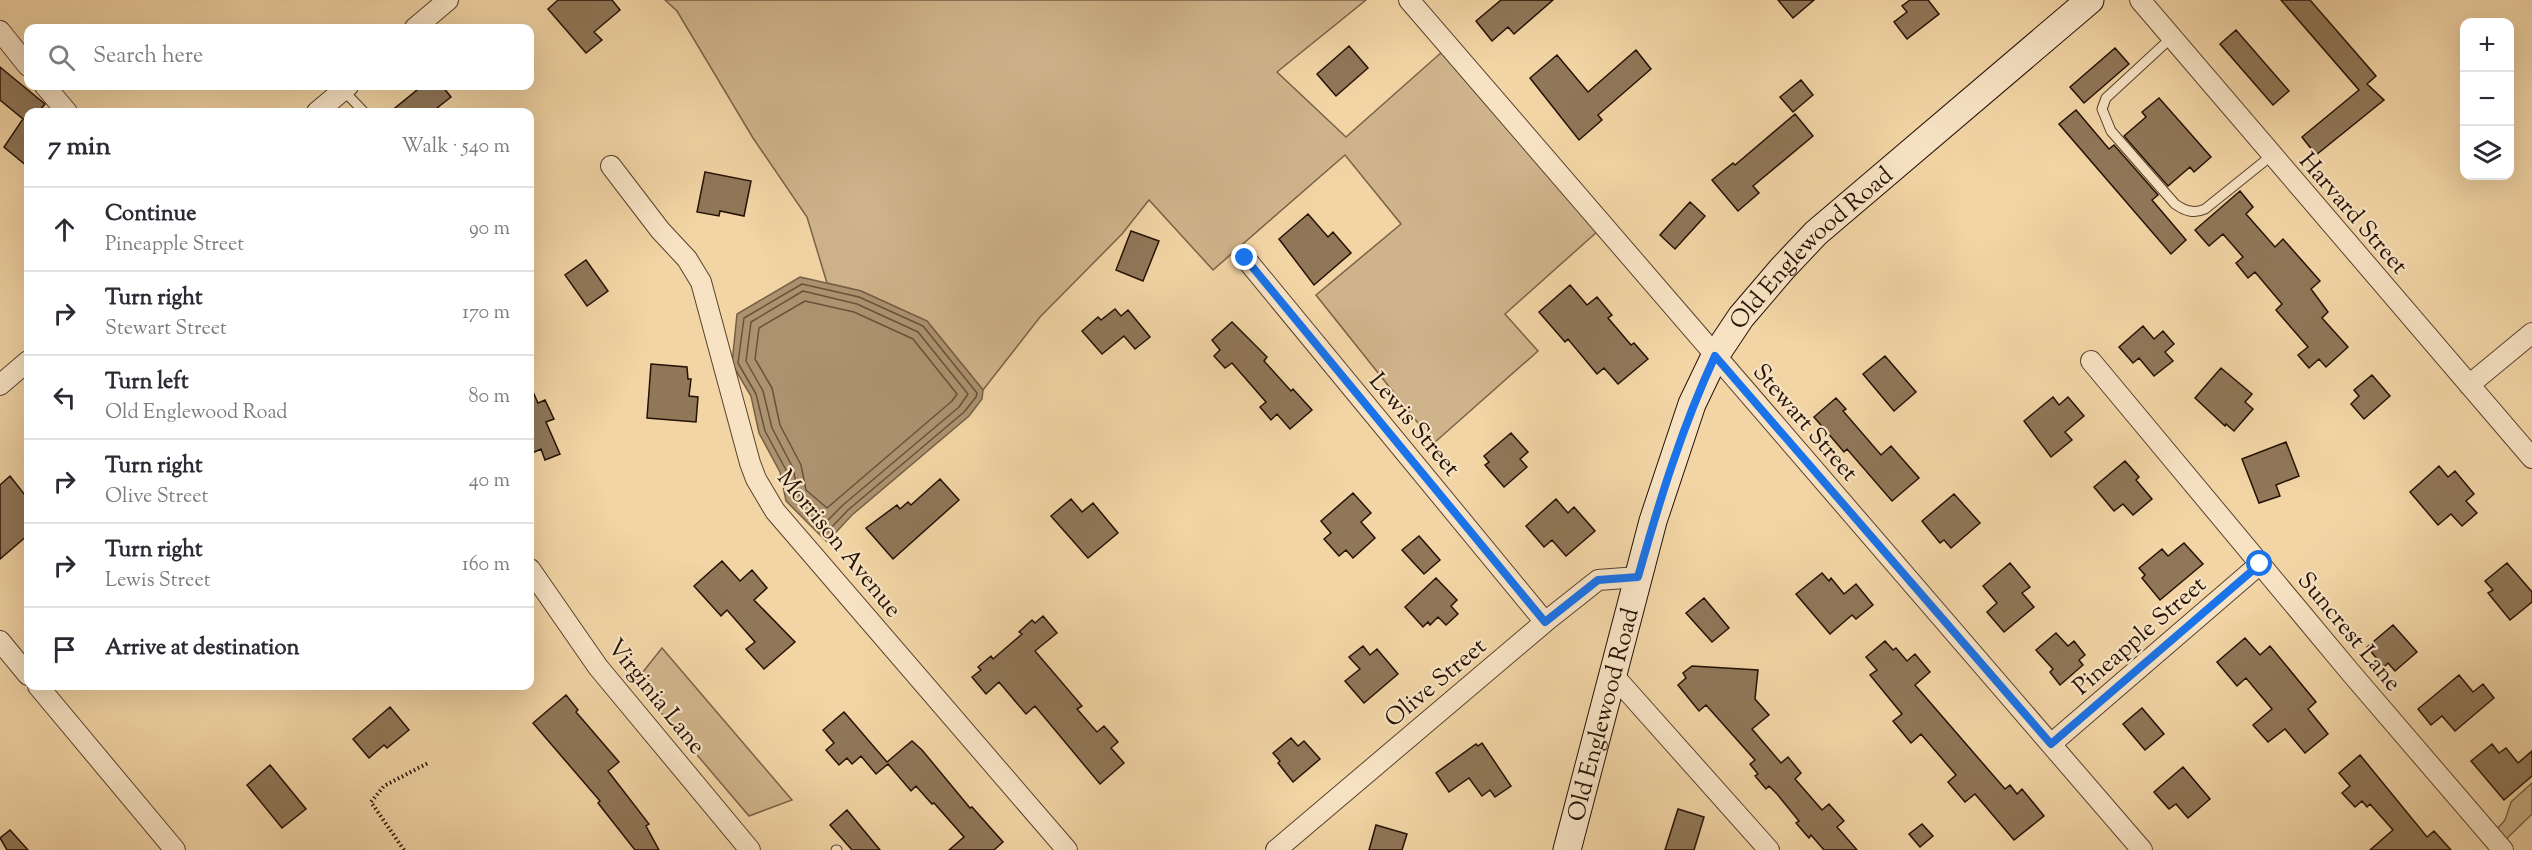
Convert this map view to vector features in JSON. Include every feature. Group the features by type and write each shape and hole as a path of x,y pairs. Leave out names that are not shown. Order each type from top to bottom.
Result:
{"street":[{"path":"420,24 448,0"},
{"name":"Stewart Street","path":"1409,0 2142,850"},
{"name":"Old Englewood Road","path":"1567,850 1653,521 1692,404 1715,356 1741,317 1816,233 2090,0"},
{"name":"Harvard Street","path":"2140,0 2271,156 2532,458"},
{"path":"0,31 24,61"},
{"path":"48,90 64,108"},
{"path":"322,108 344,90"},
{"name":"Morrison Avenue","path":"611,166 660,230 687,259 701,282 750,464 775,511 1067,850"},
{"name":"Lewis Street","path":"1245,258 1545,622"},
{"path":"2469,385 2532,333"},
{"name":"Suncrest Lane","path":"2091,361 2503,850"},
{"path":"0,385 24,364"},
{"name":"Pineapple Street","path":"2051,744 2260,564"},
{"name":"Virginia Lane","path":"534,575 598,667 750,850"},
{"name":"Olive Street","path":"1276,850 1545,622 1598,580 1638,577"},
{"path":"0,640 24,670"},
{"path":"1614,676 1769,850"},
{"path":"41,690 175,850"}],"lane":[{"path":"2171,38 2106,98 2102,109 2111,132 2175,204 2184,211 2198,212 2205,209 2271,156"},
{"path":"348,90 361,108"}],"path":[{"path":"404,850 371,802 384,786 428,763"}],"shaded area":[{"path":"665,0 1366,0 1277,72 1346,137 1443,51 1598,231 1505,314 1538,351 1434,443 1316,295 1401,224 1345,155 1213,270 1149,200 1122,234 1040,317 983,390 927,321 861,291 827,283 807,217 753,138 677,11"},
{"path":"662,648 792,800 749,816 635,682"},
{"path":"2532,783 2532,814 2495,850 2488,839 2505,820 2511,802"}],"water":[{"path":"800,277 861,291 927,321 983,390 982,399 969,416 852,515 827,542 786,501 780,472 759,433 751,396 732,364 737,314"}],"building":[{"path":"558,0 612,0 620,10 594,32 602,40 586,53 548,9"},
{"path":"1501,0 1553,0 1514,34 1508,27 1492,41 1476,21"},
{"path":"1778,0 1814,0 1793,18"},
{"path":"1910,0 1928,0 1939,14 1907,39 1894,22 1907,12 1902,6"},
{"path":"2281,0 2310,0 2376,76 2367,84 2384,100 2316,155 2302,137 2359,90"},
{"path":"2236,30 2289,91 2273,105 2220,44"},
{"path":"1349,46 1368,68 1336,96 1317,74"},
{"path":"2115,48 2129,64 2084,103 2070,87"},
{"path":"1636,50 1651,69 1598,115 1602,120 1579,140 1530,78 1557,55 1588,92"},
{"path":"0,67 24,87 24,90 28,90 45,104 42,108 24,108 24,164 4,147 23,119 0,100"},
{"path":"1801,80 1813,95 1793,112 1780,97"},
{"path":"417,90 445,90 451,97 437,108 395,108"},
{"path":"2159,98 2211,157 2194,172 2190,167 2168,186 2124,136 2146,117 2142,112"},
{"path":"2076,110 2109,149 2114,145 2158,195 2152,200 2186,240 2171,254 2059,124"},
{"path":"1795,114 1813,136 1753,186 1759,193 1738,211 1712,180 1733,163 1735,165"},
{"path":"705,172 751,181 744,216 720,211 719,216 697,212"},
{"path":"2240,191 2253,207 2246,214 2275,247 2283,239 2320,281 2311,289 2328,312 2322,318 2348,347 2326,367 2319,359 2309,368 2298,355 2308,347 2276,310 2282,304 2255,272 2248,278 2236,263 2243,257 2223,234 2209,246 2195,230"},
{"path":"1690,202 1705,216 1675,249 1660,235"},
{"path":"1308,214 1328,237 1333,232 1351,253 1314,285 1279,239"},
{"path":"1131,231 1159,241 1143,281 1116,270"},
{"path":"586,260 608,291 587,306 565,275"},
{"path":"1570,285 1587,305 1597,297 1612,315 1608,318 1631,345 1634,343 1648,359 1618,384 1604,368 1597,374 1568,339 1565,342 1539,312"},
{"path":"1115,309 1121,316 1128,310 1150,337 1135,349 1124,336 1102,354 1082,331 1098,317 1101,320"},
{"path":"1232,322 1267,357 1264,361 1291,391 1293,389 1312,410 1290,429 1277,414 1271,420 1260,407 1266,402 1232,363 1225,368 1214,356 1220,350 1212,340"},
{"path":"2143,326 2154,339 2163,331 2174,344 2165,352 2173,361 2154,376 2139,358 2133,363 2119,347"},
{"path":"1885,356 1916,392 1894,411 1863,374"},
{"path":"651,364 687,367 688,379 691,379 689,396 698,397 696,422 647,418"},
{"path":"2221,368 2252,394 2245,402 2253,409 2234,431 2226,424 2225,426 2195,398"},
{"path":"2372,375 2390,396 2364,419 2351,404 2359,396 2354,390"},
{"path":"534,394 538,403 545,400 554,419 546,422 560,454 545,460 541,449 534,452"},
{"path":"2053,397 2059,405 2068,397 2084,416 2065,432 2072,440 2051,457 2024,421"},
{"path":"1836,398 1846,409 1843,411 1881,455 1891,446 1919,478 1892,501 1847,449 1844,452 1814,417"},
{"path":"1511,433 1528,452 1520,459 1527,467 1504,487 1485,465 1489,462 1484,456"},
{"path":"2286,442 2299,476 2276,485 2280,496 2259,503 2242,459"},
{"path":"2125,461 2139,477 2136,480 2152,499 2133,515 2123,504 2114,511 2094,487"},
{"path":"2439,466 2448,477 2455,471 2474,494 2466,501 2477,513 2462,526 2451,514 2438,525 2410,492"},
{"path":"10,476 24,494 24,538 0,559 0,485"},
{"path":"940,479 959,500 893,559 866,528 897,505 900,509 908,502 911,505"},
{"path":"1353,493 1371,513 1361,522 1375,538 1353,558 1346,550 1339,556 1324,539 1331,533 1321,521"},
{"path":"1954,494 1980,523 1951,548 1944,540 1940,543 1922,521"},
{"path":"1071,499 1082,512 1093,503 1118,533 1088,558 1051,516"},
{"path":"1556,499 1568,513 1574,507 1595,531 1566,556 1552,540 1544,547 1526,526"},
{"path":"1419,536 1440,560 1424,574 1402,550"},
{"path":"2184,543 2203,564 2160,600 2142,578 2145,575 2139,568 2162,549 2168,556"},
{"path":"722,561 740,581 752,570 767,588 754,600 795,642 764,669 746,649 755,642 727,610 721,616 694,586"},
{"path":"2010,563 2030,587 2022,593 2034,607 2004,632 1987,612 1997,603 1983,586"},
{"path":"2507,563 2532,592 2532,602 2510,620 2488,593 2493,590 2485,581"},
{"path":"1822,573 1829,581 1831,578 1844,594 1856,584 1873,605 1856,619 1852,615 1830,634 1796,594"},
{"path":"1436,578 1457,600 1451,606 1458,614 1446,625 1438,617 1430,625 1428,622 1423,627 1405,607"},
{"path":"1704,598 1729,628 1712,642 1686,613"},
{"path":"1043,616 1057,633 1035,651 1082,706 1077,709 1097,732 1104,726 1118,742 1111,748 1124,763 1100,784 1035,706 1026,714 999,682 986,694 972,677 981,670 978,667 991,656 993,659 1022,634 1019,632 1032,620 1035,623"},
{"path":"2393,625 2417,652 2395,671 2388,663 2384,667 2367,647"},
{"path":"2056,633 2068,646 2074,641 2085,655 2079,660 2083,665 2060,685 2050,672 2053,669 2036,650"},
{"path":"2245,638 2260,655 2270,646 2316,702 2308,709 2328,734 2305,753 2285,729 2268,742 2253,725 2272,709 2246,678 2237,686 2217,662"},
{"path":"1885,641 1893,650 1896,648 1907,661 1915,654 1930,672 1915,685 2005,789 2010,785 2017,794 2022,789 2044,816 2014,840 1975,794 1965,802 1948,782 1956,775 1921,734 1911,743 1893,721 1902,714 1870,675 1877,670 1866,657"},
{"path":"1363,646 1370,655 1377,649 1398,674 1364,703 1345,681 1360,669 1349,657"},
{"path":"1692,666 1758,670 1755,699 1769,715 1752,729 1781,763 1788,757 1801,773 1795,779 1822,810 1829,804 1844,821 1837,827 1857,850 1824,850 1811,835 1809,838 1796,823 1799,821 1777,794 1769,786 1766,789 1755,776 1758,774 1750,764 1755,760 1706,705 1699,711 1678,685 1686,678 1683,673"},
{"path":"2459,675 2473,692 2483,684 2494,698 2455,731 2442,716 2431,725 2418,709"},
{"path":"566,695 578,710 576,712 619,762 608,771 649,824 646,826 659,850 635,850 598,803 600,801 533,723"},
{"path":"390,707 409,730 387,748 384,745 369,758 353,739"},
{"path":"2142,708 2164,734 2145,750 2123,724"},
{"path":"844,712 887,762 912,741 1003,842 994,850 949,850 964,837 934,803 932,804 916,786 911,791 888,764 876,774 861,756 852,764 847,758 839,765 826,750 834,743 823,730"},
{"path":"1291,738 1298,746 1304,741 1320,759 1293,782 1273,753"},
{"path":"1482,743 1511,786 1495,797 1490,790 1482,796 1469,778 1449,792 1436,773 1476,744 1478,746"},
{"path":"2492,744 2499,753 2506,748 2518,763 2532,751 2532,776 2504,800 2471,761"},
{"path":"2360,755 2427,837 2434,831 2451,850 2370,850 2393,830 2370,804 2367,807 2362,801 2355,807 2342,793 2350,786 2339,773"},
{"path":"270,765 306,809 282,828 247,785"},
{"path":"2183,767 2210,799 2188,818 2176,804 2169,809 2154,792"},
{"path":"1678,809 1704,817 1694,850 1665,850"},
{"path":"847,810 880,850 852,850 830,825"},
{"path":"1922,824 1933,836 1920,847 1909,834"},
{"path":"1376,825 1407,834 1402,850 1369,850"},
{"path":"10,830 28,850 7,850 0,838"}],"route":[{"path":"1245,258 1545,622 1598,580 1638,577 1653,521 1692,404 1715,356 2051,744 2260,564"}]}
